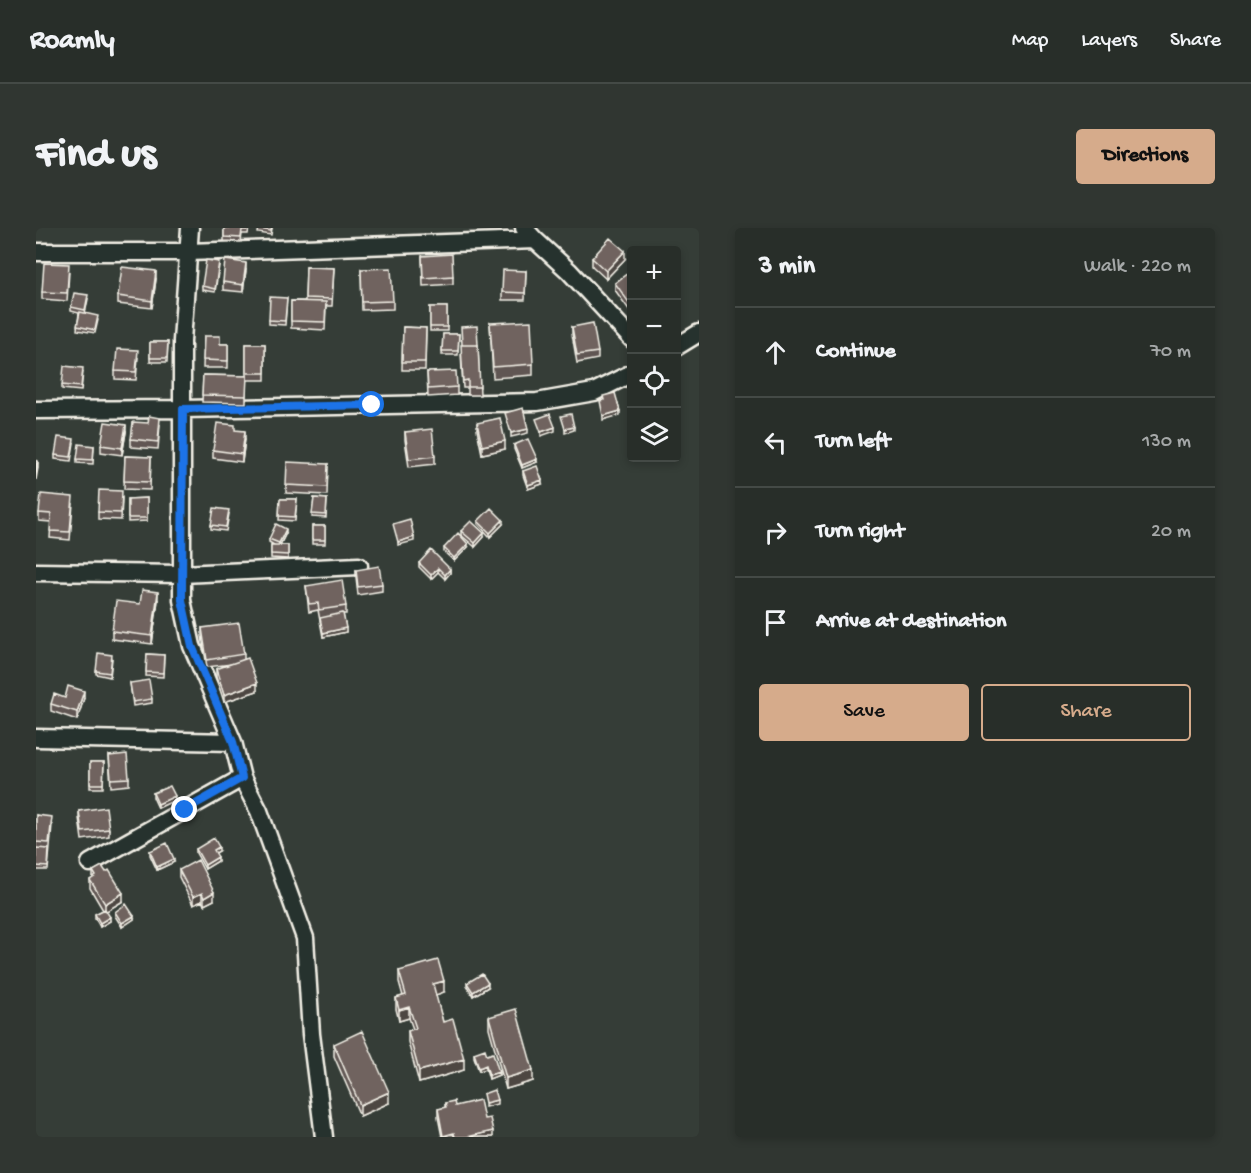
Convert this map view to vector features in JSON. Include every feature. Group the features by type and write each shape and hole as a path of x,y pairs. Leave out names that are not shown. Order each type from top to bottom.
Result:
{"street":[{"path":"190,228 183,341 182,600 192,646 233,742 242,778 259,811 305,938 311,1034 324,1137"},
{"path":"36,252 188,252 530,234 569,271 627,334"},
{"path":"681,344 699,333"},
{"path":"36,410 537,402 594,392 627,376"},
{"path":"36,572 182,574 359,566"},
{"path":"36,738 233,742"},
{"path":"90,862 242,778"}],"building":[{"path":"224,228 248,228 248,230 242,230 241,238 224,237"},
{"path":"259,228 272,228 271,231"},
{"path":"610,238 625,251 606,271 592,258"},
{"path":"452,254 453,276 423,278 422,256"},
{"path":"206,260 219,262 215,289 202,286"},
{"path":"225,260 246,263 243,285 223,282"},
{"path":"44,263 69,264 67,293 42,292"},
{"path":"122,267 156,271 152,301 118,296"},
{"path":"306,267 334,268 332,299 305,298"},
{"path":"391,268 393,301 362,302 361,269"},
{"path":"503,270 526,271 525,293 502,292"},
{"path":"627,274 627,300 615,283"},
{"path":"74,293 88,295 85,310 71,307"},
{"path":"270,297 287,298 285,321 269,320"},
{"path":"291,301 326,302 325,322 291,321"},
{"path":"430,307 447,307 447,327 430,327"},
{"path":"80,312 98,316 95,330 77,326"},
{"path":"531,321 533,364 493,367 490,323"},
{"path":"593,323 598,352 577,355 572,327"},
{"path":"477,326 478,345 462,345 461,327"},
{"path":"403,327 426,328 425,362 402,362"},
{"path":"443,334 459,334 458,351 442,351"},
{"path":"204,336 220,336 220,344 228,344 228,361 203,360"},
{"path":"150,342 168,342 167,358 150,358"},
{"path":"246,344 265,344 265,373 246,373"},
{"path":"461,345 478,345 480,387 468,387 468,380 463,381"},
{"path":"117,349 138,350 136,372 115,371"},
{"path":"64,366 83,368 81,387 62,385"},
{"path":"456,371 457,387 428,389 427,372"},
{"path":"203,375 247,376 246,396 202,395"},
{"path":"615,393 620,411 603,416 600,401 604,400 603,396"},
{"path":"523,408 528,429 511,433 505,413"},
{"path":"550,414 555,427 541,432 536,419"},
{"path":"571,414 574,427 565,429 561,416"},
{"path":"149,416 160,418 158,442 131,439 133,422 148,423"},
{"path":"500,418 505,441 482,446 477,423"},
{"path":"105,422 126,425 122,448 101,445"},
{"path":"217,423 235,425 235,430 245,431 242,454 213,450"},
{"path":"432,429 435,456 409,459 405,432"},
{"path":"58,437 74,439 71,457 55,455"},
{"path":"528,439 537,459 522,465 514,445"},
{"path":"79,444 94,446 93,460 77,459"},
{"path":"125,456 151,457 150,482 124,481"},
{"path":"287,462 328,464 327,487 286,485"},
{"path":"537,466 542,480 528,485 523,471"},
{"path":"99,490 122,491 121,513 98,512"},
{"path":"41,494 73,497 70,532 50,531 51,514 39,513"},
{"path":"147,498 147,518 128,518 128,499"},
{"path":"314,498 327,499 326,515 312,514"},
{"path":"280,499 297,499 295,517 279,516"},
{"path":"214,508 229,510 226,527 211,525"},
{"path":"491,508 503,520 490,533 478,521"},
{"path":"410,519 414,537 398,542 393,524"},
{"path":"471,521 484,533 475,543 461,531"},
{"path":"276,524 286,529 279,543 269,539"},
{"path":"312,526 325,526 325,540 312,540"},
{"path":"458,533 468,544 454,558 444,548"},
{"path":"271,545 288,545 288,555 271,554"},
{"path":"431,550 450,569 445,575 438,568 431,575 419,563"},
{"path":"379,566 382,584 358,587 356,570"},
{"path":"342,580 346,606 319,610 318,603 309,604 306,586"},
{"path":"142,590 158,592 152,636 112,631 116,601 140,604"},
{"path":"343,613 346,628 323,633 320,618"},
{"path":"239,623 244,654 207,660 202,628"},
{"path":"98,653 112,655 110,673 96,671"},
{"path":"147,654 164,655 163,673 146,672"},
{"path":"248,658 257,683 224,695 216,669"},
{"path":"149,680 152,699 133,702 130,683"},
{"path":"68,686 84,691 77,712 51,704 54,694 65,698"},
{"path":"127,754 129,778 111,779 109,756"},
{"path":"90,762 104,762 103,784 90,784"},
{"path":"170,786 175,796 158,804 153,793"},
{"path":"106,807 109,829 82,832 79,811"},
{"path":"36,815 52,817 49,843 36,842"},
{"path":"214,838 219,847 214,850 218,857 205,865 196,849"},
{"path":"167,843 174,859 157,867 150,851"},
{"path":"36,848 49,849 48,867 36,866"},
{"path":"198,860 214,892 204,898 202,893 193,897 179,870"},
{"path":"102,866 106,872 109,870 123,893 105,904 90,880 96,876 93,871"},
{"path":"126,904 134,916 122,923 115,912"},
{"path":"105,909 110,917 100,923 95,914"},
{"path":"438,960 444,981 433,984 443,1022 453,1019 464,1059 419,1071 408,1031 416,1028 409,1007 399,1010 396,998 406,995 399,971"},
{"path":"482,974 488,983 473,992 467,983"},
{"path":"516,1009 533,1070 506,1078 489,1017"},
{"path":"362,1031 389,1092 360,1105 334,1044"},
{"path":"485,1049 487,1055 493,1053 499,1072 489,1075 486,1065 479,1068 474,1053"},
{"path":"494,1090 497,1100 485,1103 483,1094"},
{"path":"480,1100 484,1119 490,1118 493,1131 467,1137 455,1137 454,1133 443,1136 438,1109 446,1107 445,1103 454,1101 455,1106"}],"route":[{"path":"185,810 242,778 233,742 192,646 182,600 183,409 372,405"}]}
